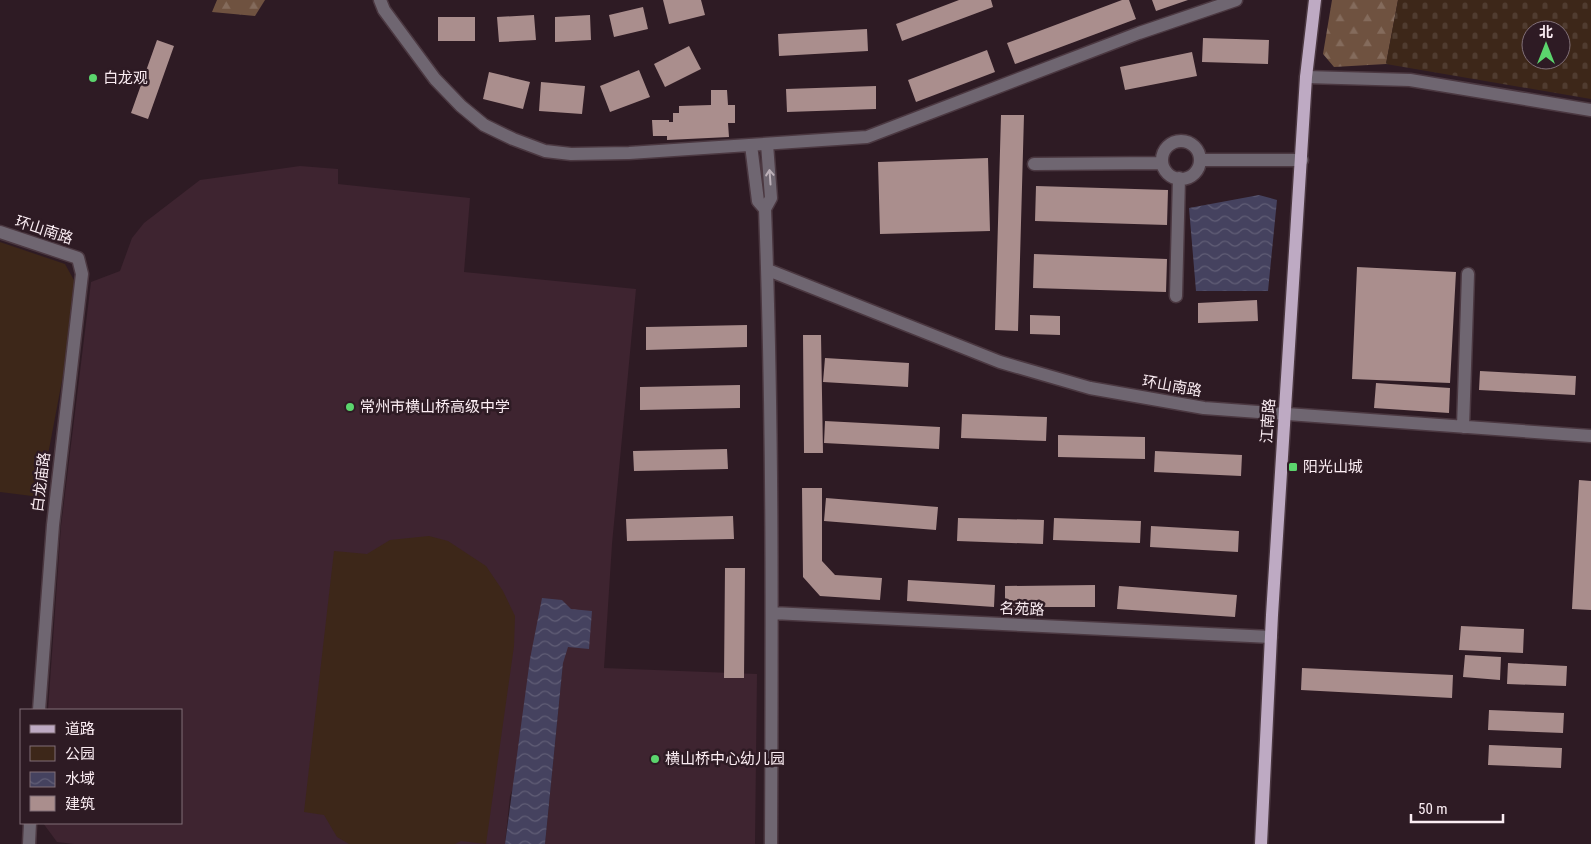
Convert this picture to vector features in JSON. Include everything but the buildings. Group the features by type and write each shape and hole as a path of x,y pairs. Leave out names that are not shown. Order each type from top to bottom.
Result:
{"main road":[{"name":"江南路","path":"1261,844 1271,637 1306,77 1315,0"}],"street":[{"path":"380,0 384,10 435,79 461,106 484,125 513,139 545,150 571,154 867,138 1139,33 1236,0"},
{"path":"1306,77 1410,80 1591,110"},
{"path":"1176,141 1190,143 1195,147 1200,160 1196,172 1185,178 1179,178 1168,173 1162,163 1165,150 1176,141"},
{"path":"768,144 772,198 765,209 768,270 772,613 771,844"},
{"path":"751,145 758,201 765,209"},
{"path":"1200,160 1302,160"},
{"path":"1034,164 1162,163"},
{"path":"1176,296 1179,178"},
{"name":"环山南路","path":"0,232 78,258"},
{"name":"白龙庙路","path":"39,709 53,525 82,274 78,258"},
{"name":"环山南路","path":"768,270 1000,362 1081,385 1204,408 1285,416 1591,436"},
{"path":"1463,427 1468,274"},
{"name":"名苑路","path":"772,613 1271,637"},
{"path":"29,844 30,824"}],"shaded area":[{"name":"常州市横山桥高级中学","path":"300,166 338,169 338,184 470,198 464,272 636,289 612,544 604,668 757,674 755,844 545,844 563,663 510,796 505,844 74,844 57,842 44,824 182,824 182,709 48,709 61,526 91,282 120,271 132,238 144,223 200,180"}],"green space":[{"path":"217,0 265,0 255,16 212,12"},
{"path":"1332,0 1398,0 1386,64 1334,67 1323,54"},
{"path":"1398,0 1591,0 1591,99 1386,64"},
{"path":"0,242 65,264 75,282 71,333 40,497 0,492"},
{"path":"429,536 448,541 486,566 503,591 515,616 514,646 486,844 461,841 455,844 349,844 337,837 324,815 304,812 334,551 367,554 390,540"}],"water":[{"path":"1259,195 1277,200 1268,291 1196,291 1189,208"},
{"path":"542,598 562,600 571,609 592,611 589,649 568,647 563,663 545,844 505,844 530,659"}],"place":[{"name":"白龙观","path":"93,78"},
{"name":"常州市横山桥高级中学","path":"350,407"},
{"name":"阳光山城","path":"1293,467"},
{"name":"横山桥中心幼儿园","path":"655,759"}]}
